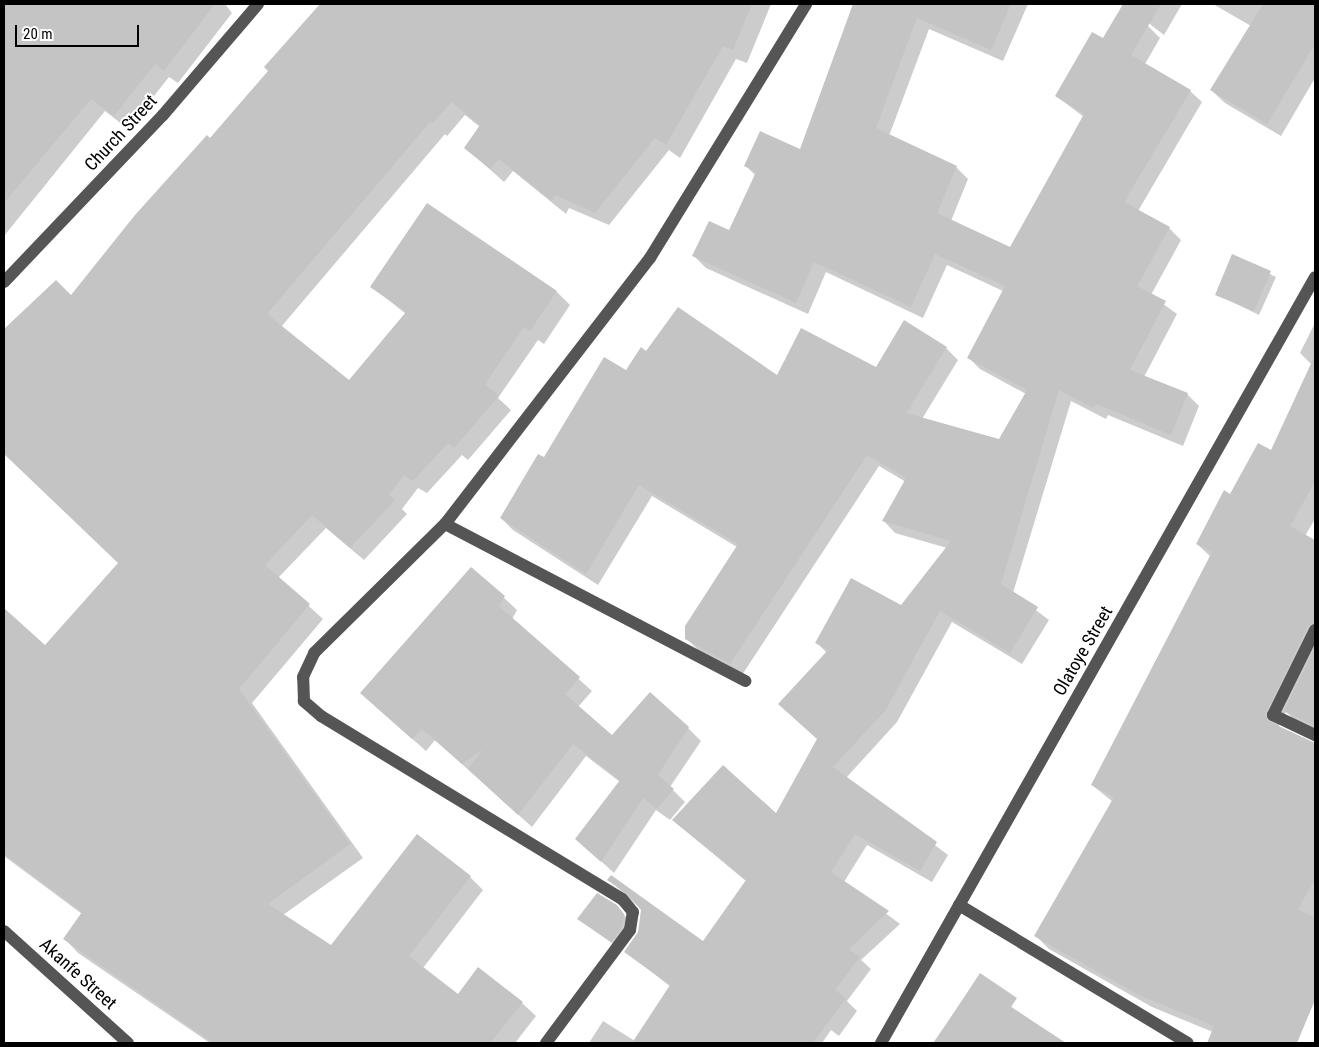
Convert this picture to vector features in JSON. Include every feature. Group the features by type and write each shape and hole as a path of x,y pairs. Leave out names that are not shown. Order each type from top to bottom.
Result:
{"street":[{"name":"Church Street","path":"4,282 163,115 258,4"},
{"path":"546,1043 630,930 633,912 622,899 321,716 304,701 303,678 314,652 445,524 650,258 806,4"},
{"name":"Olatoye Street","path":"881,1043 1315,277"},
{"path":"445,524 745,681"},
{"path":"1315,630 1273,715 1315,735"},
{"path":"959,905 1188,1043"},
{"name":"Akanfe Street","path":"4,931 128,1043"}],"building":[{"path":"4,4 215,4 164,71 155,64 114,116 91,99 4,203"},
{"path":"320,4 752,4 733,50 723,46 666,145 655,138 595,213 556,195 552,201 499,159 490,169 464,148 480,125 451,102 433,123 430,122 267,314 349,380 406,312 370,287 427,203 557,291 530,331 524,327 485,384 499,396 454,448 448,443 413,481 404,475 389,495 395,500 350,548 312,515 265,565 310,604 239,689 350,844 268,904 331,945 417,834 471,876 409,956 458,994 478,967 523,1002 490,1043 213,1043 63,939 82,912 4,854 4,608 45,645 118,563 4,454 4,329 56,280 71,295 135,215 207,135 210,138 268,71 264,67"},
{"path":"853,4 1011,4 991,50 917,18 876,128 957,166 937,213 1010,247 1084,114 1055,96 1092,32 1103,38 1123,4 1161,4 1131,55 1191,90 1124,202 1170,227 1137,286 1166,301 1130,370 1188,393 1171,435 1096,404 1093,408 1059,390 1001,584 1038,607 1010,653 940,611 885,711 833,767 937,842 920,871 855,834 831,872 889,911 849,949 860,957 835,990 846,998 813,1043 632,1043 670,985 624,952 638,932 641,910 628,894 607,880 611,875 703,941 746,880 672,820 723,765 776,813 817,739 778,704 828,650 815,643 851,578 901,605 951,541 882,521 906,478 867,455 730,664 685,639 685,626 738,544 639,485 586,574 500,518 538,454 544,457 604,357 626,370 641,347 646,351 678,307 777,375 801,328 876,367 904,320 947,347 906,413 999,439 1027,390 967,358 1005,286 935,254 911,307 814,262 796,303 692,256 709,221 729,230 756,172 744,166 760,131 800,149"},
{"path":"1263,4 1315,4 1315,44 1267,124 1210,90"},
{"path":"1232,254 1271,271 1254,311 1215,295"},
{"path":"1315,355 1315,482 1290,526 1315,540 1315,622 1308,626 1265,715 1270,722 1315,743 1315,878 1298,910 1315,917 1315,1000 1297,1043 1207,1043 1214,1026 1137,994 1034,936 1114,797 1091,785 1212,552 1196,544 1224,490 1230,494 1258,443 1271,450"},
{"path":"471,567 505,596 499,606 580,677 565,694 612,735 650,692 689,727 658,775 674,789 657,809 643,798 601,862 575,839 620,780 573,744 518,815 468,769 483,749 462,764 422,729 412,739 360,693"},
{"path":"1315,648 1315,726 1284,711"},
{"path":"597,893 617,905 624,914 622,927 611,942 577,919"},
{"path":"980,973 1017,998 1011,1007 1066,1043 934,1043"}]}
